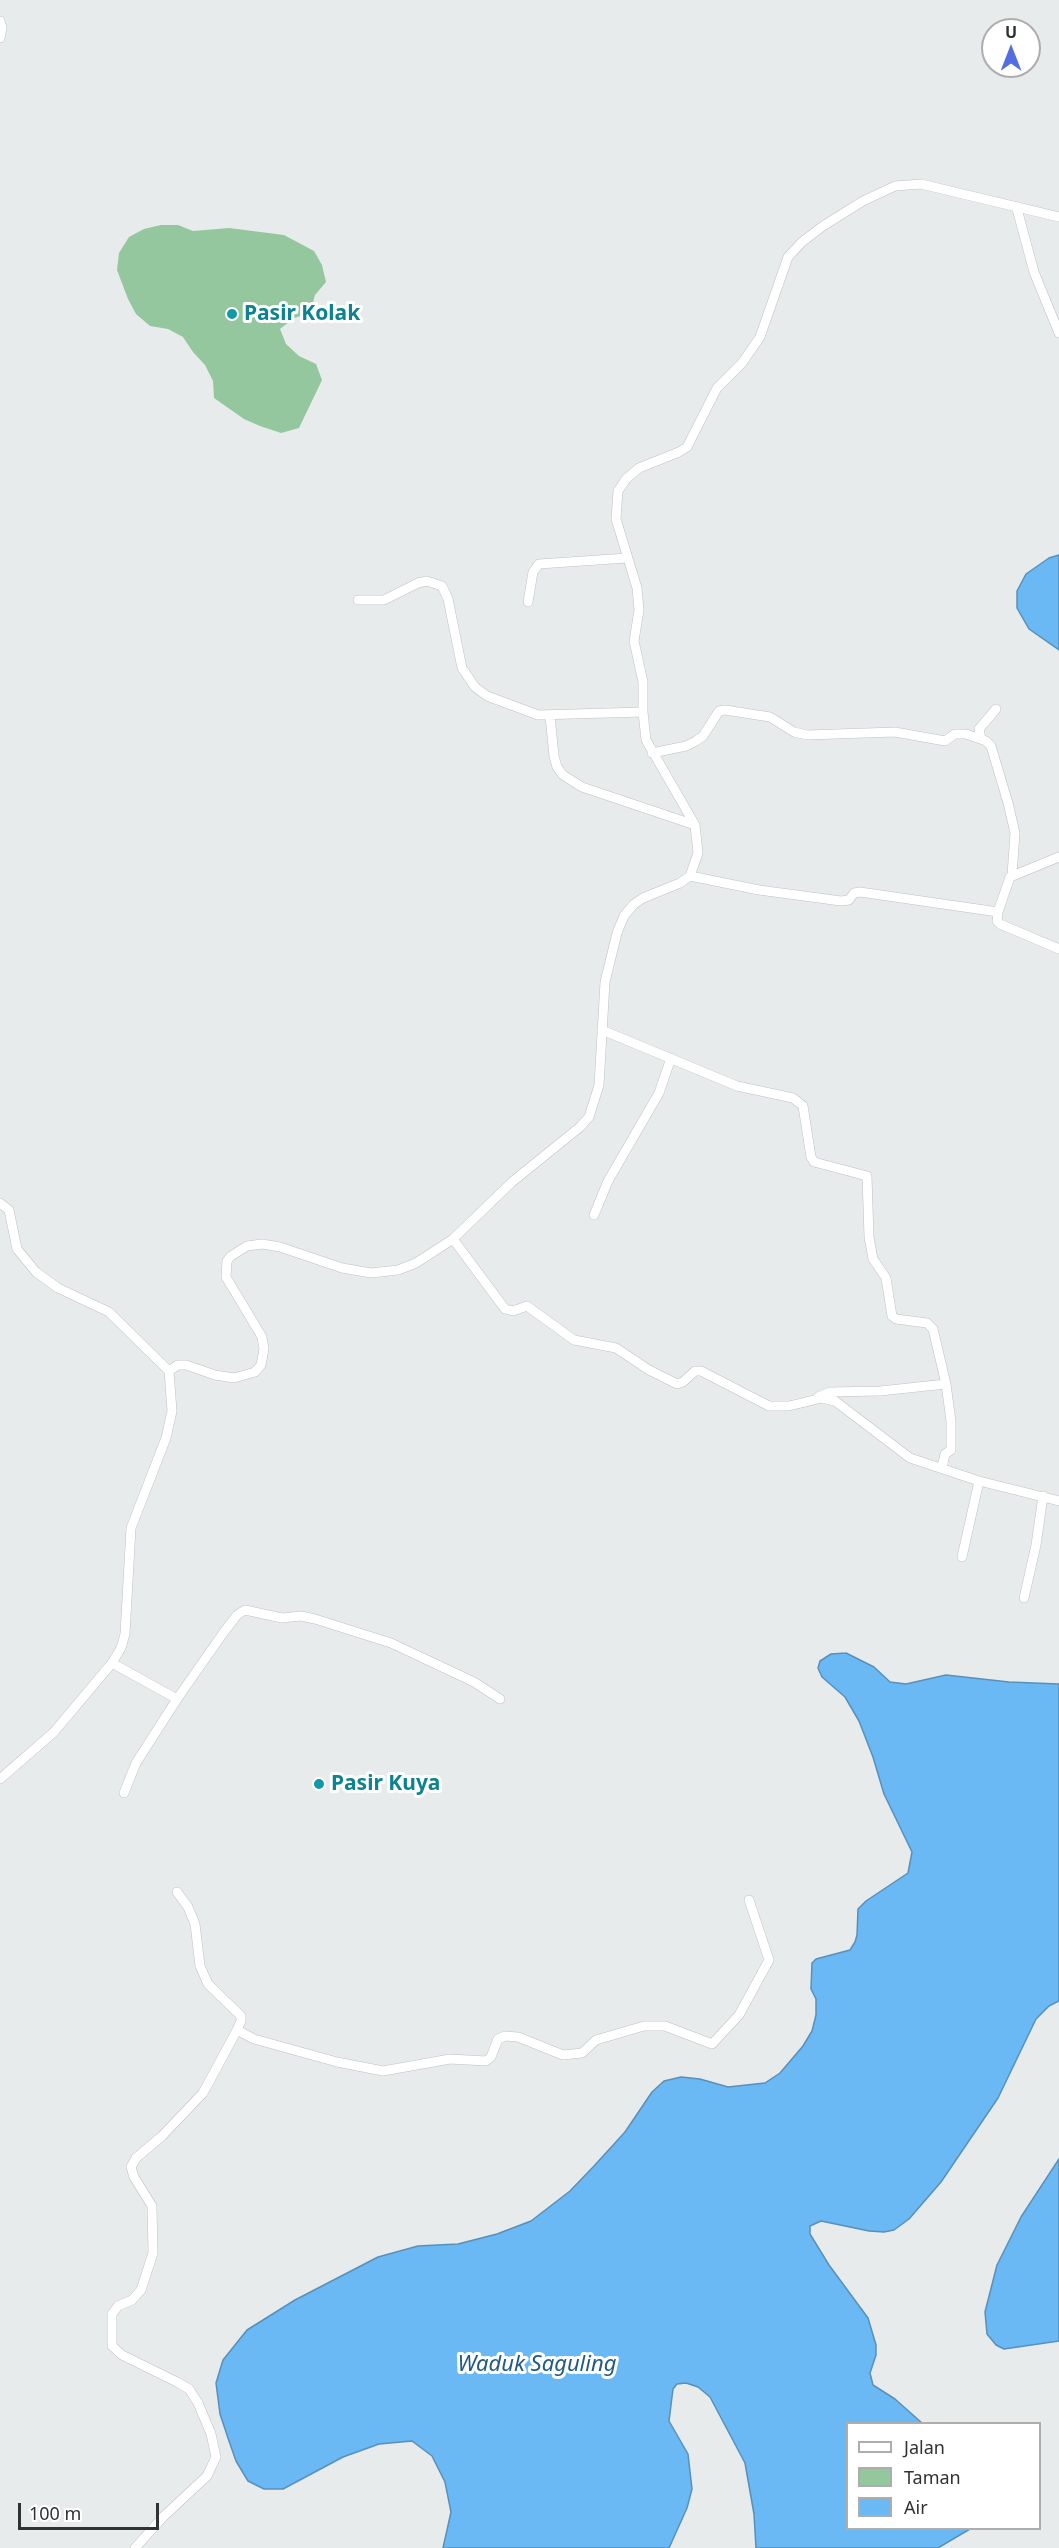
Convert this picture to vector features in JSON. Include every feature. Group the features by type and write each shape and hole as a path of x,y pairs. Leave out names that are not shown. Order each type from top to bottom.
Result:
{"street":[{"path":"0,21 2,28 0,38"},
{"path":"169,1371 178,1365 186,1365 215,1375 234,1378 255,1372 261,1365 264,1349 262,1337 226,1277 227,1261 238,1250 262,1244 280,1247 342,1268 371,1273 385,1273 416,1263 453,1239 512,1182 590,1117 599,1085 605,982 617,933 624,916 634,904 690,876 698,853 695,825 646,740 643,712 644,682 633,641 639,599 616,519 618,491 626,479 639,468 687,447 717,388 742,363 760,337 788,256 802,242 863,201 901,184 937,187 1017,209 1059,217"},
{"path":"1017,209 1034,272 1059,333"},
{"path":"528,602 532,572 539,564 627,558"},
{"path":"357,600 384,600 418,583 427,581 442,586 448,600 462,668 475,687 487,696 527,713 550,716 643,712"},
{"path":"981,739 979,729 996,709"},
{"path":"652,753 686,746 696,741 703,736 717,714 725,710 770,717 794,732 807,735 895,732 945,741 959,733 981,739 991,746 1012,819 1014,833 1012,875"},
{"path":"550,716 554,756 557,768 563,775 582,787 695,825"},
{"path":"1059,857 1012,875 1008,880 997,921 1059,949"},
{"path":"690,876 748,888 841,901 849,900 854,893 860,892 998,912"},
{"path":"602,1030 737,1086 799,1101 803,1106 809,1150 814,1162 867,1176 867,1228 873,1259 886,1278 892,1316 896,1319 927,1323 932,1326 946,1384 951,1446 951,1450 943,1458 942,1468"},
{"path":"594,1215 608,1181 659,1093 671,1058"},
{"path":"0,1203 9,1210 17,1249 36,1272 58,1288 109,1312 169,1371 172,1411 166,1438 131,1528 125,1634 112,1663 54,1732 0,1779"},
{"path":"453,1239 506,1309 513,1311 527,1306 574,1340 616,1348 677,1384 681,1384 693,1372 699,1370 769,1406 789,1406 816,1400 835,1401 910,1458 979,1480 1059,1501"},
{"path":"816,1400 821,1395 830,1392 871,1391 946,1384"},
{"path":"962,1557 979,1480"},
{"path":"1024,1598 1036,1545 1043,1496"},
{"path":"124,1793 136,1763 177,1700 224,1632 237,1615 245,1610 282,1618 301,1616 315,1619 392,1643 474,1682 500,1699"},
{"path":"112,1663 177,1700"},
{"path":"135,2548 163,2517 207,2476 216,2457 212,2434 198,2403 189,2390 122,2355 112,2346 112,2314 118,2306 132,2300 141,2290 153,2253 152,2206 134,2177 131,2167 136,2158 162,2136 203,2093 241,2021 240,2016 208,1984 200,1966 195,1924 188,1907 177,1892"},
{"path":"237,2030 254,2039 275,2045 364,2069 383,2071 450,2059 486,2061 491,2057 498,2039 512,2035 563,2055 582,2053 596,2040 644,2026 665,2026 712,2044 739,2015 769,1960 749,1900"}],"green space":[{"path":"161,225 178,225 193,231 229,228 284,235 314,251 322,265 326,282 315,295 310,313 294,318 280,329 286,344 299,356 316,364 322,380 299,428 281,433 244,419 214,398 213,381 205,365 183,337 168,329 150,326 136,314 117,270 119,253 129,237 144,229"}],"water":[{"path":"1059,555 1059,650 1029,629 1017,608 1017,591 1026,574 1049,558"},
{"name":"Waduk Saguling","path":"846,1653 874,1667 890,1682 906,1684 946,1675 1009,1682 1059,1684 1059,2001 1049,2006 1036,2019 998,2098 941,2182 909,2219 894,2230 884,2232 821,2221 810,2226 810,2234 829,2265 868,2318 876,2345 876,2355 870,2373 873,2385 895,2399 921,2422 846,2422 846,2530 968,2530 938,2548 756,2548 754,2514 745,2463 710,2397 698,2387 686,2383 677,2384 673,2389 669,2421 688,2454 692,2489 687,2508 669,2548 443,2548 451,2512 445,2482 432,2456 412,2441 379,2444 343,2457 283,2489 264,2489 248,2481 236,2461 220,2414 216,2383 223,2360 247,2330 295,2300 378,2257 418,2246 458,2244 497,2234 531,2221 570,2191 594,2166 625,2132 652,2092 664,2081 681,2077 700,2079 728,2087 765,2083 780,2073 803,2046 812,2031 816,2015 816,1999 811,1989 812,1963 816,1959 850,1950 857,1935 858,1909 866,1901 908,1873 912,1852 884,1794 859,1721 845,1697 822,1677 818,1668 820,1661 831,1654"},
{"path":"1059,2159 1059,2341 1004,2349 996,2345 987,2334 985,2312 997,2265 1021,2217"}],"place":[{"name":"Pasir Kolak","path":"232,314"},
{"name":"Pasir Kuya","path":"319,1784"}]}
